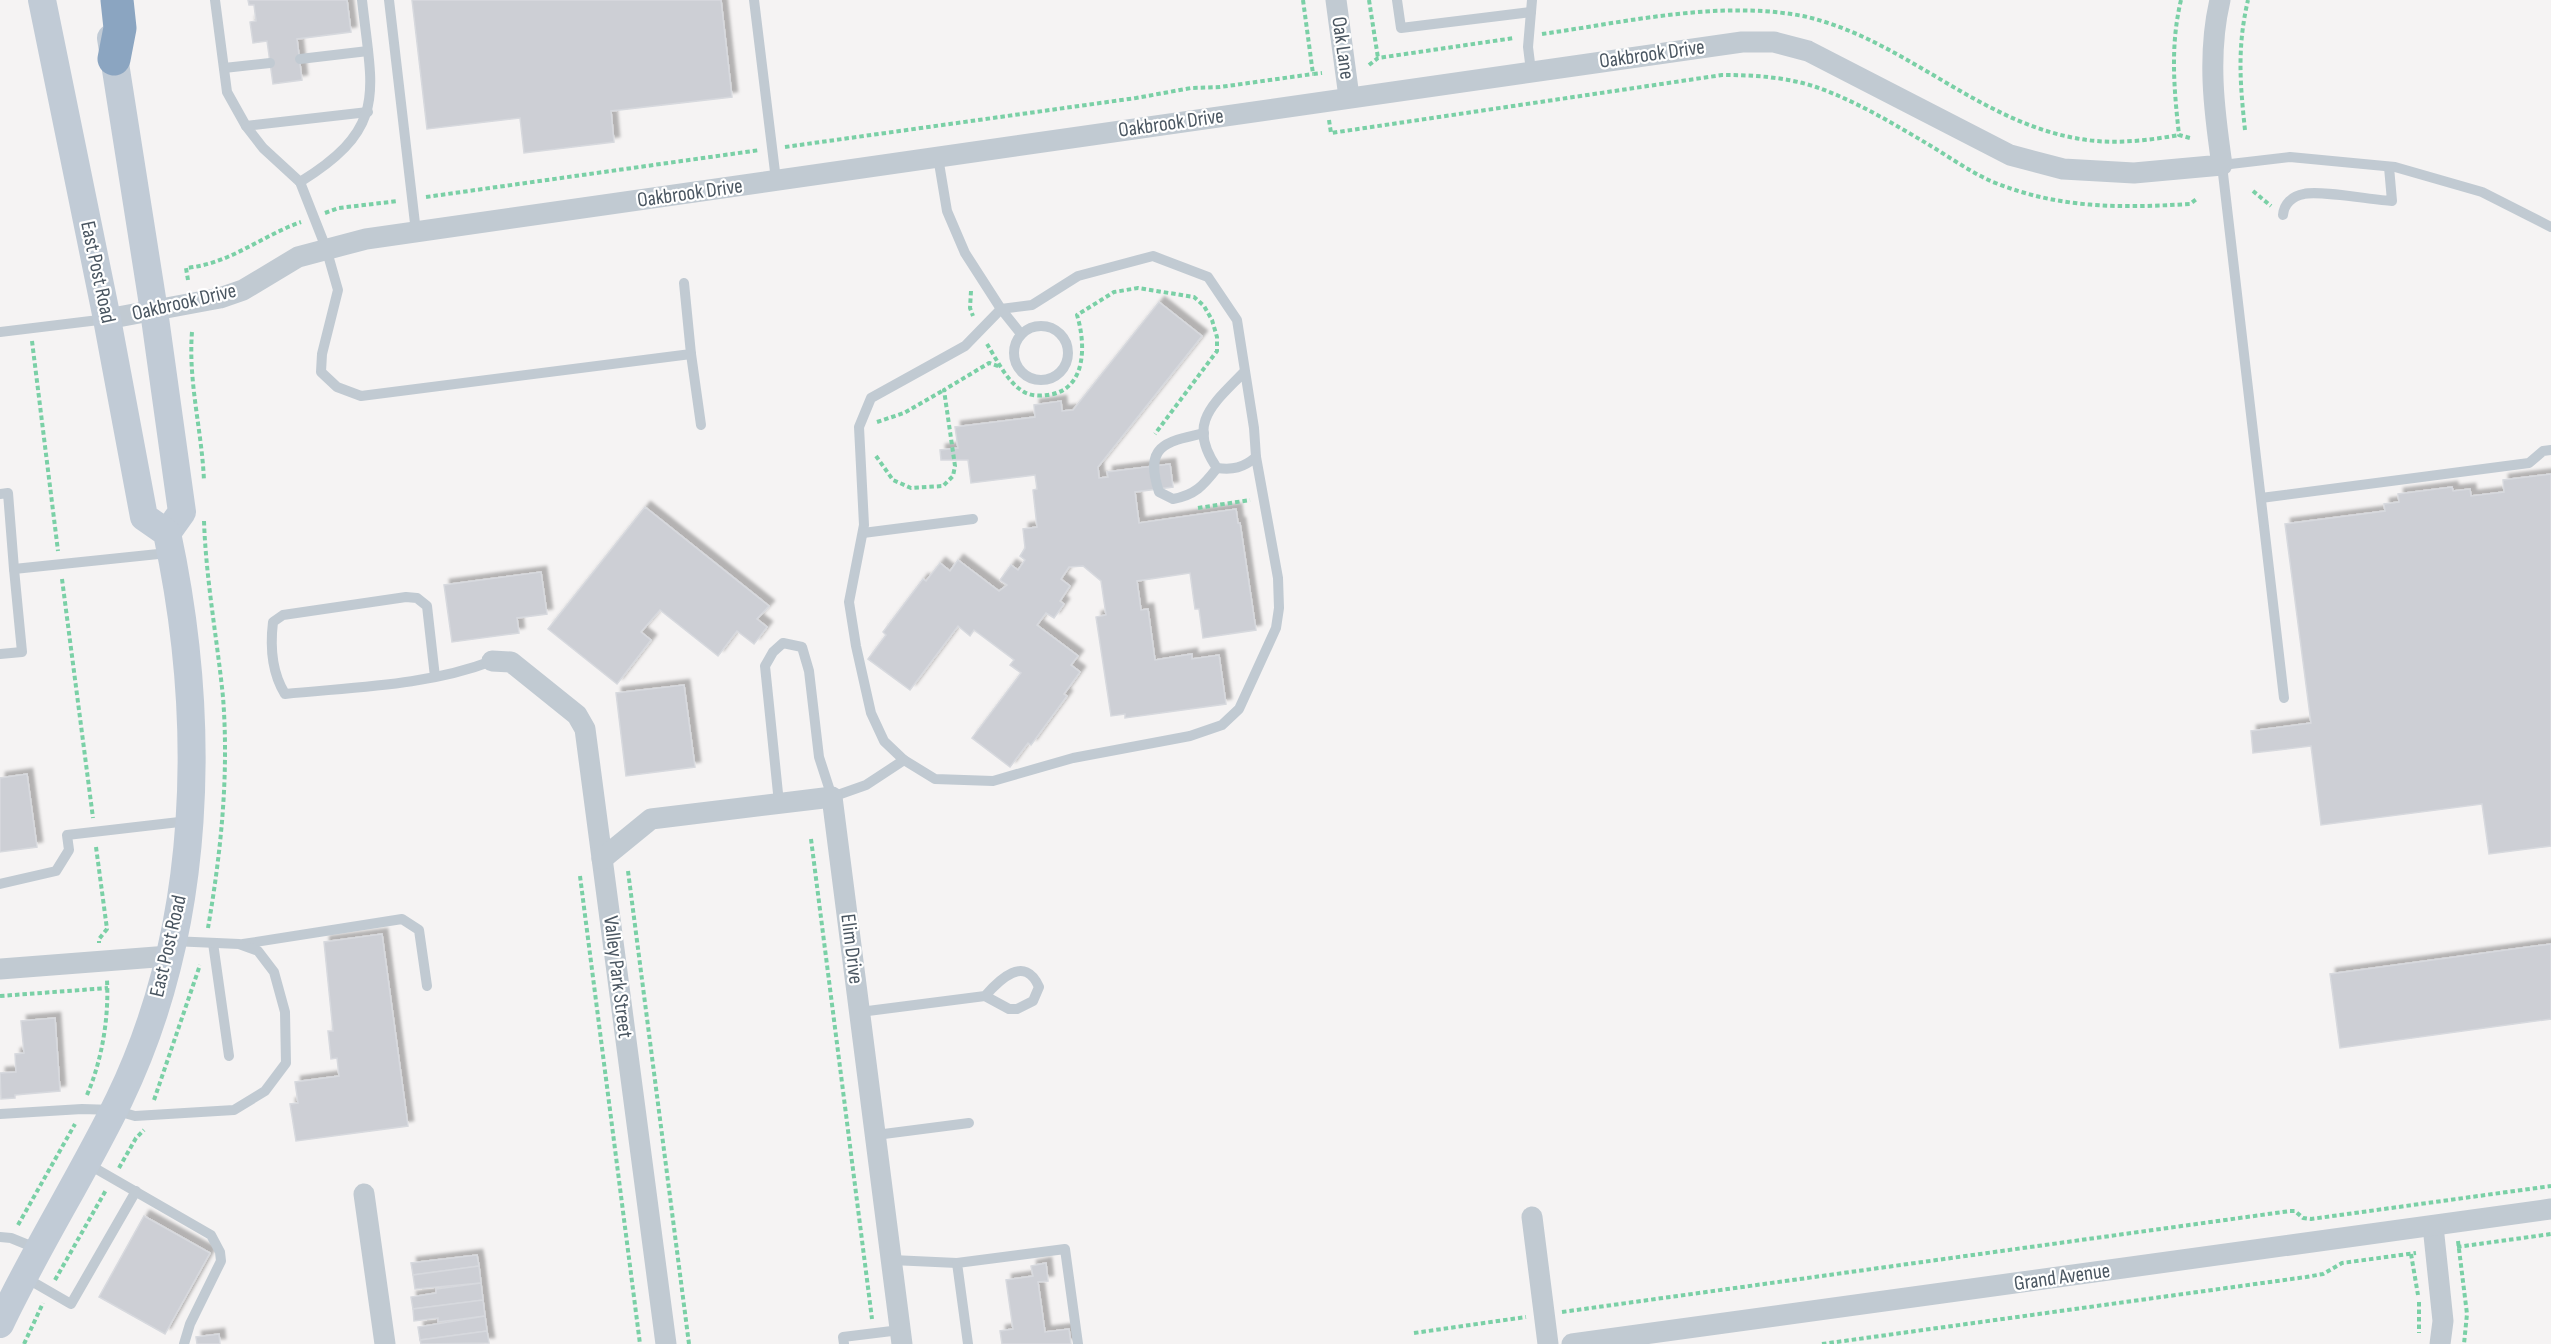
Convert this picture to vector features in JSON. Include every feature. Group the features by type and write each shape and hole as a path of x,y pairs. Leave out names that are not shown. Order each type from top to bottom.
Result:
{"highway":[{"path":"114,58 120,28 117,0"}],"main road":[{"name":"East Post Road","path":"1,1318 114,1110 148,1028 170,948 187,860 192,754 187,645 169,543 144,517 108,319 42,0"},
{"path":"104,0 154,312 182,512 169,543"}],"street":[{"name":"Oak Lane","path":"1336,0 1349,97"},
{"path":"2220,0 2216,17 2211,89 2222,165"},
{"name":"Oakbrook Drive","path":"108,319 220,298 243,290 282,265 326,248 366,239 1742,42 1774,42 1808,51 2010,155 2063,169 2134,173 2222,165"},
{"name":"Valley Park Street","path":"492,661 511,662 577,715 585,729 666,1344"},
{"path":"602,859 651,819 832,796"},
{"name":"Elim Drive","path":"832,796 901,1337"},
{"path":"0,969 103,961 170,948"},
{"path":"364,1194 385,1344"},
{"name":"Grand Avenue","path":"1572,1344 2551,1209"},
{"path":"1532,1217 1548,1344"},
{"path":"2433,1226 2443,1321 2440,1344"}],"lane":[{"path":"215,0 227,92 246,126 263,148 300,182 326,248 338,290 322,354 321,372 337,387 361,396 691,354"},
{"path":"300,182 343,150 368,112 371,79 362,0"},
{"path":"389,0 416,232"},
{"path":"754,0 776,180"},
{"path":"1397,0 1401,28 1531,12"},
{"path":"1531,71 1528,46 1532,0"},
{"path":"300,59 368,51"},
{"path":"224,68 270,63"},
{"path":"246,126 368,112"},
{"path":"938,157 947,211 964,253 1001,309 1021,334"},
{"path":"2284,698 2222,165 2290,157 2389,166 2482,192 2551,227"},
{"path":"2283,215 2284,207 2291,199 2305,193 2392,201 2389,166"},
{"path":"1153,256 1208,277 1237,320 1256,457 1278,578 1279,608 1276,628 1249,690 1239,709 1222,724 1190,736 1073,758 993,781 935,779 904,760 884,741 870,713 849,602 863,533 859,427 871,398 965,346 1001,309 1032,305 1078,276 1153,256"},
{"path":"684,283 701,425"},
{"path":"0,332 108,319"},
{"path":"1037,326 1056,331 1062,337 1068,354 1061,372 1054,377 1037,381 1022,374 1017,367 1013,350 1021,334 1037,326"},
{"path":"1245,371 1207,412 1203,421 1204,433 1210,459 1217,468 1231,470 1243,466 1256,457"},
{"path":"1204,433 1172,440 1157,450 1153,459 1153,473 1159,492 1173,499 1191,496 1200,489 1217,468"},
{"path":"2261,498 2529,463 2543,451 2551,450"},
{"path":"0,494 8,493 22,652 0,654"},
{"path":"863,533 973,519"},
{"path":"14,569 60,564 169,543"},
{"path":"435,677 427,606 417,598 406,597 283,615 273,622 271,642 278,682 285,694 435,677 462,672 492,661"},
{"path":"778,803 765,666 773,652 783,643 802,647 809,671 819,757 832,796 866,785 904,760"},
{"path":"0,884 56,871 69,850 67,835 189,820"},
{"path":"170,948 213,943 239,944 402,919 418,930 427,986"},
{"path":"213,943 230,1056"},
{"path":"0,1114 82,1109 114,1110 135,1116 234,1110 265,1091 286,1063 285,1012 274,972 258,951 239,944"},
{"path":"860,1012 985,996 1009,1009 1017,1009 1033,1001 1039,987 1031,976 1014,971 1007,974 985,996"},
{"path":"876,1135 969,1123"},
{"path":"86,1162 211,1235 220,1252 221,1261 190,1324 184,1344"},
{"path":"24,1277 71,1304 136,1191"},
{"path":"5,1237 39,1249"},
{"path":"892,1260 957,1263 1065,1249 1078,1344"},
{"path":"957,1263 968,1344"},
{"path":"844,1344 843,1337 874,1333 901,1337"}],"path":[{"path":"1303,0 1313,74"},
{"path":"1369,0 1378,58"},
{"path":"2181,0 2175,34 2173,76 2179,135 2190,138"},
{"path":"2245,130 2239,69 2241,33 2248,0"},
{"path":"188,280 186,268 225,260 272,234 339,208 772,149 1191,88 1220,87 1322,73"},
{"path":"1329,120 1331,133 1722,75 1749,75 1782,79 1816,87 1924,142 1993,181 2038,196 2078,205 2119,208 2190,204 2198,198"},
{"path":"912,129 914,139"},
{"path":"2253,191 2283,215"},
{"path":"987,344 1002,367 1025,393 1038,396 1053,394 1070,385 1083,359 1084,345 1077,315 1114,292 1138,288 1194,297 1204,306 1212,320 1217,337 1217,351 1152,438"},
{"path":"5,1237 82,1109 102,1045 108,988 99,939 108,929 31,328"},
{"path":"876,428 878,420 904,412 989,363 1002,367"},
{"path":"874,453 893,480 911,488 943,486 953,476 955,466 944,390"},
{"path":"1190,509 1250,500"},
{"path":"811,839 874,1333"},
{"path":"628,871 689,1344"},
{"path":"580,876 640,1344"},
{"path":"0,996 108,988"},
{"path":"1557,1312 2290,1211 2295,1211 2303,1218 2311,1219 2551,1186"},
{"path":"2455,1222 2467,1314 2464,1344"},
{"path":"2450,1248 2551,1234"},
{"path":"1822,1344 2306,1277 2323,1274 2342,1263 2418,1253"},
{"path":"2411,1254 2419,1301 2419,1344"},
{"path":"1414,1333 1532,1316"}],"building":[{"path":"248,0 347,0 351,32 297,39 302,80 273,84 267,41 253,43 250,22 256,21 254,5 249,5"},
{"path":"412,0 721,0 732,97 611,111 614,142 524,153 520,118 427,129"},
{"path":"1159,302 1202,336 1098,467 1099,478 1108,477 1107,472 1170,464 1173,487 1135,492 1139,523 1236,509 1256,630 1203,638 1199,609 1195,609 1190,573 1137,581 1141,610 1148,609 1155,660 1192,654 1192,659 1219,655 1226,704 1125,718 1125,714 1111,716 1096,617 1106,615 1101,581 1083,566 1069,567 1061,579 1070,586 1060,601 1064,604 1054,618 1046,613 1037,625 1078,656 1071,665 1080,672 1064,694 1067,696 1031,745 1028,743 1010,767 972,738 1021,673 1010,665 1014,660 974,630 970,636 958,626 910,690 868,659 886,635 883,632 923,579 926,581 940,563 950,571 958,560 999,591 1007,585 1000,580 1011,565 1018,570 1025,560 1020,556 1025,548 1023,529 1037,527 1033,490 1037,489 1035,475 971,483 968,460 941,460 940,450 958,448 955,427 1035,417 1034,405 1061,401 1062,411 1073,410"},
{"path":"2551,474 2551,846 2489,854 2482,804 2321,825 2311,746 2253,753 2251,731 2311,723 2285,524 2385,511 2384,504 2399,502 2398,494 2452,487 2453,491 2470,489 2471,496 2504,492 2503,480"},
{"path":"645,507 769,606 757,619 767,627 754,644 737,631 718,656 660,610 641,632 651,640 617,684 548,629"},
{"path":"541,572 547,614 517,618 519,633 452,642 444,585"},
{"path":"684,685 695,767 626,776 616,693"},
{"path":"27,774 37,847 0,852 0,778"},
{"path":"382,934 408,1126 296,1141 290,1104 298,1103 295,1082 339,1076 337,1058 331,1059 328,1031 333,1031 324,942"},
{"path":"2551,944 2551,1019 2340,1048 2330,974"},
{"path":"55,1018 60,1091 15,1095 15,1098 1,1099 0,1073 16,1072 15,1054 24,1053 21,1021"},
{"path":"144,1216 210,1253 165,1334 99,1297"},
{"path":"477,1255 479,1266 413,1275 411,1263"},
{"path":"1046,1263 1048,1281 1038,1282 1045,1332 1069,1329 1071,1344 1002,1344 1000,1331 1013,1329 1006,1280 1033,1276 1031,1266"},
{"path":"479,1266 481,1283 415,1289 413,1275"},
{"path":"481,1283 483,1300 413,1309 411,1297 436,1293 436,1289"},
{"path":"483,1300 485,1316 438,1322 438,1318 414,1321 413,1309"},
{"path":"485,1316 487,1331 420,1340 418,1327"},
{"path":"487,1331 489,1343 421,1344 420,1340"},
{"path":"219,1334 220,1344 197,1344 196,1337"}]}
